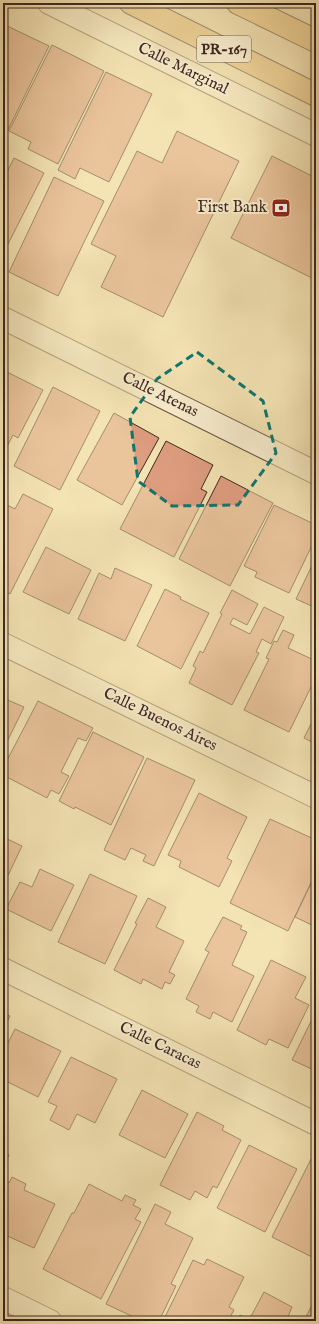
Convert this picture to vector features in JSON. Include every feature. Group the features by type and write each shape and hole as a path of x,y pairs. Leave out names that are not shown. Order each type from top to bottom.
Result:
{"main road":[{"name":"PR-167","path":"131,3 316,95"},
{"path":"238,3 316,41"}],"street":[{"name":"Calle Marginal","path":"49,3 316,135"},
{"name":"Calle Atenas","path":"3,318 316,472"},
{"name":"Calle Buenos Aires","path":"3,644 316,797"},
{"name":"Calle Caracas","path":"3,969 316,1124"},
{"path":"3,1298 50,1321"}],"highlighted area":[{"path":"197,352 263,401 276,453 238,505 172,506 138,481 130,417 157,379"}],"building":[{"path":"3,24 49,46 3,140"},
{"path":"52,45 104,71 58,164 28,149 31,142 9,131"},
{"path":"106,72 152,94 109,182 80,168 75,179 58,170"},
{"path":"177,131 239,161 163,317 101,287 116,256 91,244 137,151 162,163"},
{"name":"First Bank","path":"272,156 316,178 316,280 231,238"},
{"path":"14,158 44,173 3,254 3,180"},
{"path":"54,177 104,201 58,296 9,272"},
{"path":"3,370 43,390 18,438 13,435 3,454"},
{"path":"53,387 100,411 60,490 14,466"},
{"path":"114,413 159,438 122,505 77,480"},
{"path":"166,441 213,465 201,489 207,492 174,557 120,529"},
{"path":"221,476 273,503 230,586 179,559"},
{"path":"23,494 53,509 10,594 3,590 3,503 15,509"},
{"path":"274,505 316,525 316,537 289,593 255,577 257,572 244,566"},
{"path":"46,547 91,570 69,614 23,592"},
{"path":"316,557 316,608 296,599"},
{"path":"115,568 152,585 125,641 78,619 99,573 111,579"},
{"path":"165,589 181,597 180,599 209,613 181,669 137,646"},
{"path":"232,590 258,604 247,625 233,618 230,624 250,634 264,607 284,617 271,644 262,639 256,652 259,653 232,705 189,683 196,668 193,666 200,651 203,653 222,614 220,613"},
{"path":"283,630 294,635 288,648 316,661 316,677 289,732 244,710 269,659 266,658 274,641 277,642"},
{"path":"3,690 6,692 3,698"},
{"path":"3,698 24,707 3,750"},
{"path":"38,701 93,728 86,741 78,738 61,772 69,776 59,794 51,790 47,798 3,775 3,768"},
{"path":"311,724 316,727 316,744 304,738"},
{"path":"93,732 144,757 111,825 75,807 74,809 59,801"},
{"path":"147,758 195,780 154,866 143,861 146,855 131,848 125,860 104,850"},
{"path":"199,793 247,817 227,858 232,861 219,887 179,867 181,861 168,855"},
{"path":"270,819 316,840 316,872 288,931 230,903"},
{"path":"3,837 22,846 3,886"},
{"path":"40,869 74,885 51,931 6,909 20,882 32,887"},
{"path":"316,873 316,927 295,917"},
{"path":"90,874 137,896 105,964 58,942"},
{"path":"148,898 166,907 156,927 184,941 169,972 175,975 170,984 165,982 162,989 143,979 141,984 114,970"},
{"path":"223,917 242,926 240,929 247,932 232,965 254,976 232,1022 213,1012 210,1019 196,1012 199,1006 186,999 209,952 205,950"},
{"path":"271,960 306,977 295,998 309,1005 288,1048 269,1039 266,1045 237,1030"},
{"path":"316,1011 316,1071 292,1060"},
{"path":"3,1013 10,1016 3,1030"},
{"path":"15,1029 61,1051 38,1097 8,1082 3,1094 3,1053"},
{"path":"71,1057 117,1079 95,1123 77,1114 69,1130 50,1120 57,1106 48,1102"},
{"path":"142,1090 188,1114 165,1158 119,1135"},
{"path":"197,1112 224,1126 222,1130 241,1140 217,1188 213,1186 207,1198 195,1191 190,1200 160,1185"},
{"path":"249,1145 297,1169 265,1232 217,1208"},
{"path":"3,1151 9,1155 3,1167"},
{"path":"311,1159 316,1161 316,1259 272,1237"},
{"path":"12,1177 26,1184 24,1190 55,1204 34,1248 3,1234 3,1184 5,1181 9,1183"},
{"path":"89,1184 122,1201 125,1195 136,1200 133,1205 141,1209 135,1219 141,1222 101,1299 43,1269"},
{"path":"155,1204 171,1212 165,1224 193,1238 171,1284 176,1286 159,1321 142,1321 106,1304"},
{"path":"207,1259 244,1277 229,1307 234,1310 228,1321 163,1321 193,1260 204,1265"},
{"path":"264,1292 292,1307 287,1319 291,1321 237,1321 240,1315 249,1320"},
{"path":"316,1297 316,1321 304,1321"}],"place":[{"name":"First Bank","path":"281,208"}]}
